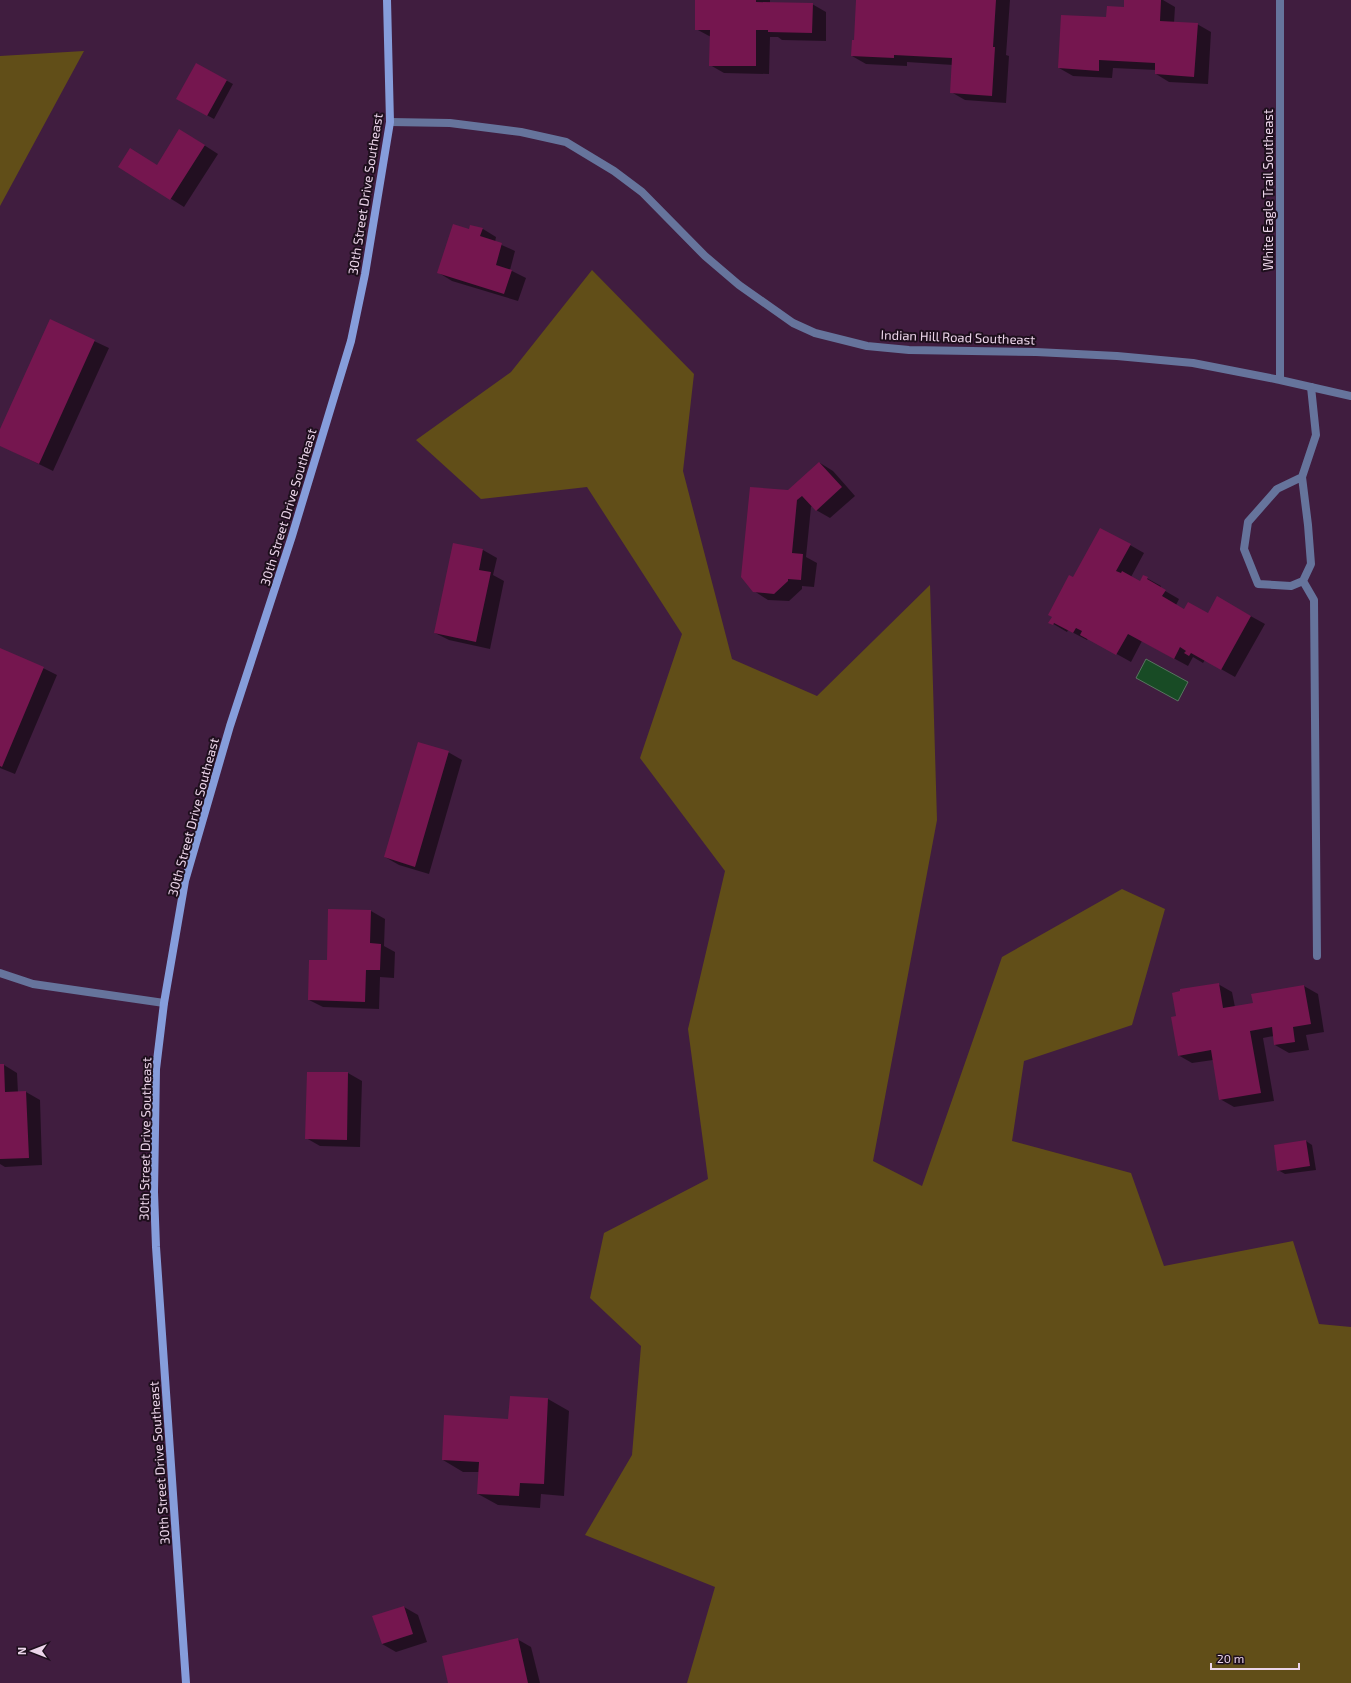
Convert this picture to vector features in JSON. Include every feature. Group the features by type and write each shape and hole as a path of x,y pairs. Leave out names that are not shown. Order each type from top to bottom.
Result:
{"main road":[{"name":"30th Street Drive Southeast","path":"186,1683 156,1247 154,1200 156,1069 164,1003 186,881 230,726 296,522 351,341 366,274 390,122 387,0"}],"street":[{"name":"White Eagle Trail Southeast","path":"1280,0 1280,380"},
{"name":"Indian Hill Road Southeast","path":"390,122 450,123 521,132 566,142 614,171 642,192 706,256 739,285 793,323 815,333 867,346 909,350 1036,352 1117,356 1193,363 1351,396"},
{"path":"1302,476 1277,489 1248,522 1244,549 1258,584 1291,586 1303,581 1311,564 1302,476 1316,435 1311,387"},
{"path":"1303,581 1314,600 1316,956"},
{"path":"0,973 33,984 164,1003"}],"shaded area":[{"path":"84,51 0,206 0,56"},
{"path":"592,270 694,374 683,471 732,659 817,696 930,585 937,820 873,1161 922,1186 1002,957 1122,889 1165,909 1132,1025 1024,1061 1012,1141 1131,1173 1164,1266 1293,1241 1319,1324 1351,1327 1351,1683 687,1683 715,1587 585,1535 632,1455 641,1346 590,1298 604,1233 708,1179 688,1029 725,871 640,758 682,634 587,487 481,499 416,440 511,372"},
{"path":"1146,659 1188,682 1178,701 1136,678"}],"building":[{"path":"695,0 756,0 756,2 813,3 812,33 768,32 768,30 756,30 756,66 709,66 710,30 695,30"},
{"path":"856,0 996,0 992,96 950,93 952,58 894,55 894,58 851,56 852,40 854,40"},
{"path":"1124,0 1161,0 1160,21 1198,23 1194,77 1155,74 1155,63 1099,60 1099,71 1058,68 1061,15 1106,17 1107,6 1124,7"},
{"path":"196,63 227,80 207,116 176,99"},
{"path":"179,129 205,145 170,200 118,167 130,148 157,165"},
{"path":"453,224 469,229 470,225 483,228 480,236 502,243 496,265 512,270 504,294 437,273"},
{"path":"50,319 95,340 39,464 0,446 0,429"},
{"path":"819,462 842,487 816,511 802,496 797,500 792,553 803,554 801,580 788,579 788,581 774,594 753,592 741,577 750,487 788,490"},
{"path":"1100,528 1131,544 1116,571 1121,573 1122,571 1140,581 1143,575 1148,577 1147,579 1166,590 1162,596 1184,609 1188,602 1208,613 1217,596 1251,616 1221,670 1191,653 1189,656 1184,653 1186,651 1180,647 1174,659 1128,634 1116,655 1080,635 1082,631 1076,628 1073,633 1054,623 1053,625 1048,623 1052,617 1048,615 1069,575 1073,577"},
{"path":"453,543 483,549 479,570 491,572 476,642 434,633"},
{"path":"0,648 44,667 2,767 0,766"},
{"path":"418,742 449,751 415,867 384,857"},
{"path":"328,909 371,910 370,943 381,944 380,970 366,970 365,1002 308,1000 309,960 327,960"},
{"path":"1219,983 1223,1008 1253,1003 1251,994 1304,985 1311,1024 1293,1027 1295,1042 1274,1045 1272,1027 1250,1031 1261,1093 1219,1100 1211,1050 1178,1056 1171,1017 1176,1016 1172,993 1180,991 1180,989"},
{"path":"0,1064 4,1064 5,1092 26,1091 29,1158 0,1159"},
{"path":"307,1072 348,1072 347,1140 305,1139"},
{"path":"1306,1140 1310,1166 1277,1171 1274,1145"},
{"path":"510,1396 548,1398 544,1484 520,1483 519,1496 477,1494 479,1462 442,1460 444,1415 508,1419"},
{"path":"404,1606 413,1634 382,1644 372,1616"},
{"path":"518,1638 528,1683 448,1683 442,1656"}]}
